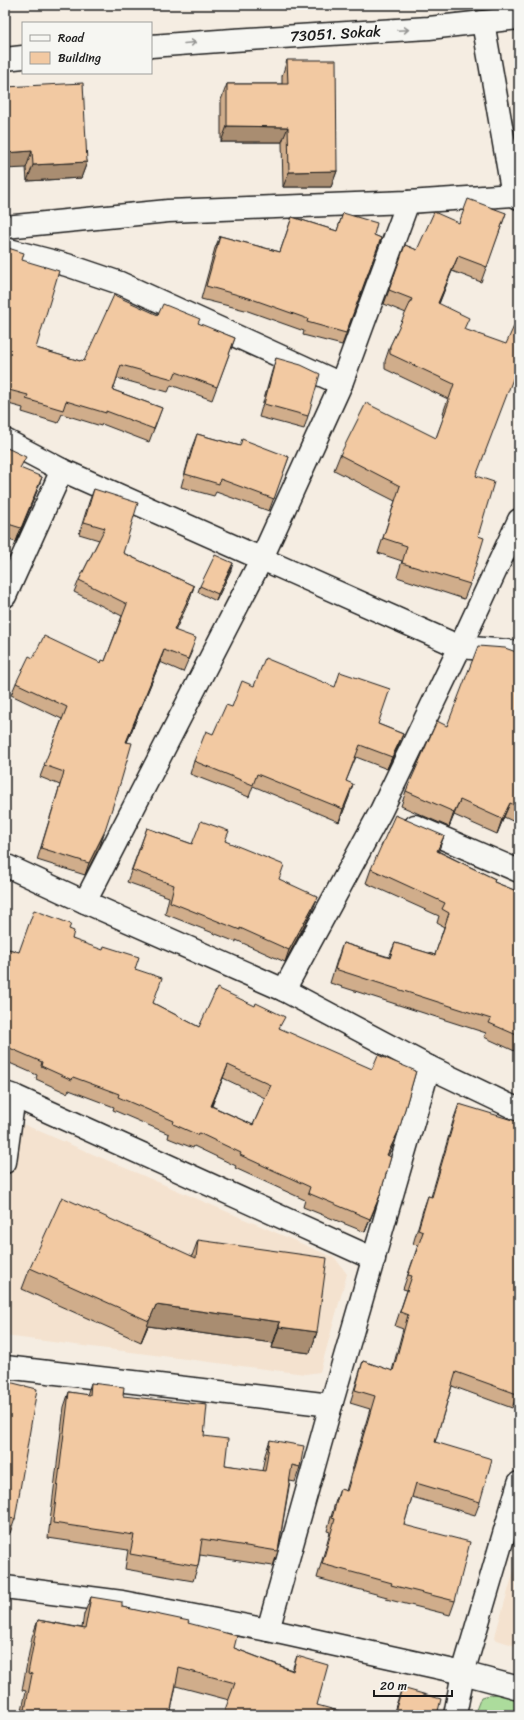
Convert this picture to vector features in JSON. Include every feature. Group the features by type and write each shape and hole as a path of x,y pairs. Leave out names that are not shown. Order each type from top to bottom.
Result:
{"street":[{"name":"73051. Sokak","path":"152,46 429,28 519,18"},
{"path":"5,227 168,211 516,197 483,22"},
{"path":"5,59 22,57"},
{"path":"85,902 261,560 340,384 408,202"},
{"path":"5,249 67,265 120,283 340,384"},
{"path":"5,440 62,470 261,560 460,647 519,652"},
{"path":"5,596 62,470"},
{"path":"284,990 381,811 519,520"},
{"path":"381,811 519,871"},
{"path":"5,865 284,990 429,1067 519,1110"},
{"path":"268,1630 331,1405 429,1067"},
{"path":"5,1162 10,1095 374,1259"},
{"path":"5,1367 331,1405"},
{"path":"455,1715 463,1673 519,1483"},
{"path":"5,1587 122,1602 268,1630 463,1673 519,1688"}],"shaded area":[{"path":"18,1122 335,1258 347,1274 320,1372 305,1374 5,1336 5,1208"},
{"path":"519,1553 519,1647 494,1639"}],"green space":[{"path":"500,1693 519,1699 519,1715 474,1715 481,1697"}],"building":[{"path":"287,60 336,60 337,171 289,172 288,127 227,126 227,84 288,84"},
{"path":"83,83 87,162 33,165 32,151 5,153 5,87"},
{"path":"468,199 506,213 487,267 458,256 438,303 469,318 464,329 506,344 519,315 519,363 476,476 494,482 478,536 484,538 470,584 402,563 407,546 383,538 400,486 340,455 366,403 436,438 454,384 390,354 390,346 412,299 389,290 405,245 417,250 434,212 459,223"},
{"path":"343,213 377,223 374,235 381,238 346,333 307,322 308,319 249,298 206,286 220,236 280,252 292,217 337,231"},
{"path":"5,247 24,253 22,260 59,271 36,348 84,361 114,295 158,315 163,304 200,319 198,323 235,338 217,387 176,372 173,379 121,365 113,390 162,408 154,429 106,411 106,413 66,401 63,410 26,399 28,395 5,389"},
{"path":"276,358 301,365 320,374 308,416 264,404"},
{"path":"197,434 240,446 242,439 289,457 274,499 220,479 219,484 185,474"},
{"path":"5,447 26,457 20,468 42,477 21,528 5,523"},
{"path":"94,489 138,503 123,553 194,586 174,630 196,638 188,659 164,650 126,742 132,743 121,781 104,833 89,863 41,848 64,772 44,765 67,707 16,683 29,656 33,658 44,636 101,663 102,660 105,661 127,604 79,580 105,528 84,522"},
{"path":"215,555 233,563 218,594 200,586"},
{"path":"478,646 505,648 519,653 519,807 510,803 502,819 460,800 454,812 406,791 437,721 447,726"},
{"path":"265,658 335,687 340,672 390,689 378,724 403,734 392,757 360,745 346,781 353,784 343,809 257,774 253,785 194,761 206,731 213,734 226,705 232,707 242,681 254,686"},
{"path":"395,815 444,836 437,851 495,879 494,882 519,892 519,1036 489,1023 491,1019 335,969 343,943 390,958 395,943 435,955 449,913 442,909 445,903 371,869"},
{"path":"201,821 229,831 225,841 284,865 279,879 318,897 289,950 240,928 240,930 170,902 174,885 132,870 147,828 192,844"},
{"path":"34,910 71,924 69,929 74,931 72,939 103,950 104,946 139,957 135,969 162,978 153,1003 199,1027 217,988 255,1006 256,1003 285,1017 279,1028 372,1069 378,1055 416,1071 399,1130 387,1155 391,1157 380,1195 370,1219 308,1193 310,1187 240,1155 241,1153 199,1133 198,1135 173,1124 174,1121 118,1097 119,1094 73,1077 72,1080 41,1066 42,1062 5,1046 5,948 19,952","holes":["228,1065 271,1085 253,1125 211,1106"]},
{"path":"459,1104 519,1122 517,1128 519,1128 519,1390 517,1394 456,1372 435,1442 492,1459 480,1502 416,1483 404,1525 470,1542 455,1601 391,1585 392,1583 322,1564 335,1519 332,1518 340,1489 347,1491 375,1396 355,1390 363,1361 393,1371 408,1315 400,1312 412,1276 408,1275 423,1232 418,1230 428,1196 432,1197"},
{"path":"62,1197 196,1258 198,1240 327,1258 317,1332 279,1327 280,1322 156,1305 149,1321 30,1268"},
{"path":"5,1381 37,1389 15,1519 5,1517"},
{"path":"91,1383 124,1387 123,1396 207,1405 204,1436 228,1439 225,1465 265,1471 270,1440 304,1446 300,1467 292,1465 278,1551 202,1539 198,1566 130,1554 134,1535 53,1523 69,1392 90,1395"},
{"path":"91,1597 122,1602 122,1607 189,1621 188,1623 237,1636 234,1648 293,1671 297,1656 328,1665 317,1705 353,1715 223,1715 235,1683 179,1668 170,1715 24,1715 32,1674 28,1673 38,1620 85,1629"},
{"path":"402,1688 441,1699 437,1715 394,1715"}]}
